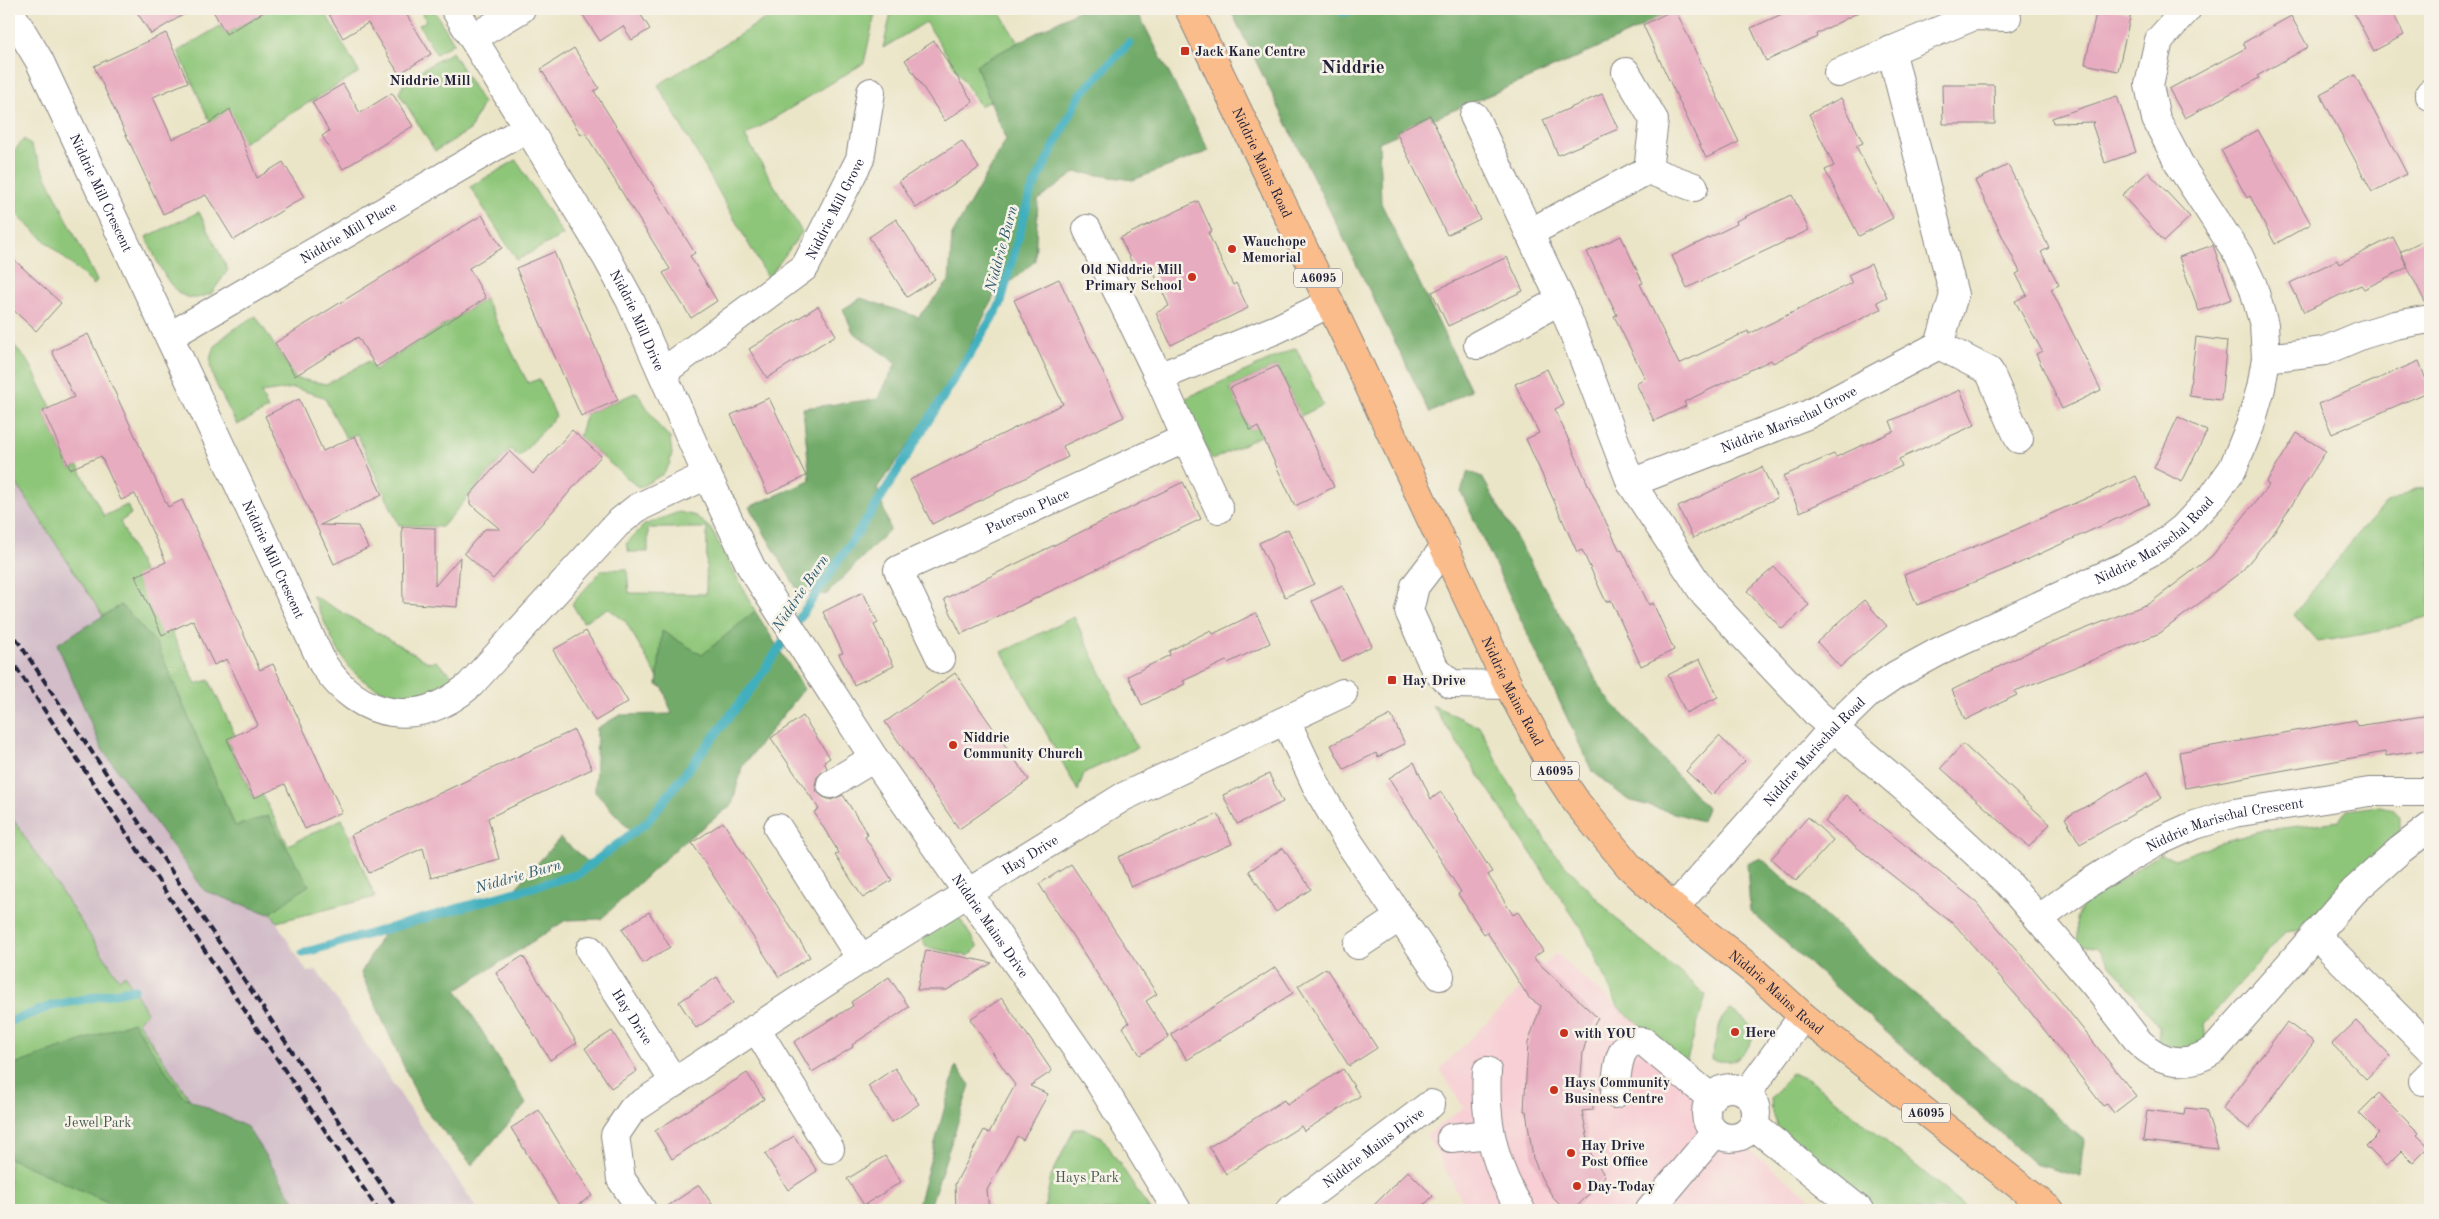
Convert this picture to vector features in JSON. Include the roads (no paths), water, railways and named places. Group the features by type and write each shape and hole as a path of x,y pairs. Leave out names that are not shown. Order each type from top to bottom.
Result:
{"main road":[{"name":"Niddrie Mains Road","path":"1189,9 1330,303 1508,685 1543,750 1577,804 1629,866 1674,908 1755,972 1803,1016 2050,1210"}],"street":[{"name":"Niddrie Mill Drive","path":"455,9 616,275 663,372 707,475 751,567 798,643"},
{"path":"473,38 521,9"},
{"name":"Niddrie Marischal Road","path":"1674,908 1833,728 1868,694 1896,674 1938,652 2121,568 2156,548 2183,528 2213,496 2233,468 2250,426 2261,388 2266,358 2264,325 2253,286 2243,263 2181,167 2156,119 2149,85 2159,40 2187,9"},
{"name":"Niddrie Mill Crescent","path":"9,10 39,60 323,664 344,691 374,708 390,712 407,713 425,711 456,697 470,685 617,524 637,508 707,475"},
{"path":"1838,73 1974,16 2007,17"},
{"path":"1891,50 1954,295 1939,345 1989,371 2019,439"},
{"path":"1626,72 1654,120 1648,170"},
{"name":"Niddrie Mill Grove","path":"663,372 805,267 860,159 871,92"},
{"path":"1474,116 1561,300 1631,483 1705,594 1817,714 1975,850 2040,918 2139,1042 2150,1052 2162,1059 2176,1063 2202,1058 2214,1050 2354,891 2400,850 2430,827"},
{"name":"Niddrie Mill Place","path":"170,336 527,128"},
{"path":"1529,233 1648,170 1694,187"},
{"path":"1087,229 1159,377 1220,509"},
{"path":"1478,345 1561,300"},
{"path":"1159,377 1277,329 1330,303"},
{"path":"2266,358 2324,350 2362,335 2395,325 2430,319"},
{"name":"Niddrie Marischal Grove","path":"1631,483 1807,415 1939,345"},
{"name":"Paterson Place","path":"941,659 898,570 1186,438"},
{"path":"1445,547 1415,586 1409,611 1422,644 1434,669 1451,684 1508,685"},
{"name":"Niddrie Mains Drive","path":"798,643 966,893 1003,941 1098,1080 1177,1210"},
{"name":"Hay Drive","path":"642,1210 621,1179 615,1135 632,1110 861,959 1123,797 1343,693"},
{"path":"1286,721 1333,815 1440,976"},
{"path":"831,784 874,758"},
{"name":"Niddrie Marischal Crescent","path":"2040,918 2081,888 2122,862 2157,842 2195,825 2234,814 2369,792 2430,792"},
{"path":"778,828 861,959"},
{"path":"1358,945 1400,917"},
{"path":"2316,934 2430,1049"},
{"name":"Hay Drive","path":"590,950 675,1083"},
{"path":"1747,1093 1803,1016"},
{"path":"756,1028 830,1149"},
{"path":"1615,1094 1620,1058 1630,1044 1639,1041 1644,1042 1710,1097"},
{"path":"1487,1071 1486,1107 1490,1134 1503,1176 1521,1210"},
{"path":"1732,1087 1747,1093 1752,1098 1756,1111 1752,1125 1742,1135 1735,1138 1721,1136 1715,1132 1706,1120 1705,1112 1710,1097 1716,1092 1732,1087"},
{"name":"Niddrie Mains Drive","path":"1290,1210 1431,1104"},
{"path":"1752,1125 1859,1210"},
{"path":"1650,1210 1715,1132"},
{"path":"1451,1138 1490,1134"}],"waterway":[{"name":"Niddrie Burn","path":"1337,9 1344,12 1356,9"},
{"name":"Niddrie Burn","path":"303,953 578,874 647,822 754,685 875,507 1000,305 1030,194 1080,95 1129,43"},
{"name":"Niddrie Burn","path":"9,1022 51,1006 134,989"}],"railway":[{"path":"9,628 398,1210"},
{"path":"9,657 378,1210"}],"place":[{"name":"Jack Kane Centre","path":"1185,51"},
{"name":"Wauchope Memorial","path":"1232,249"},
{"name":"Old Niddrie Mill Primary School","path":"1192,277"},
{"name":"Hay Drive","path":"1392,680"},
{"name":"Niddrie Community Church","path":"953,745"},
{"name":"Here","path":"1735,1032"},
{"name":"with YOU","path":"1564,1033"},
{"name":"Hays Community Business Centre","path":"1554,1090"},
{"name":"Hay Drive Post Office","path":"1571,1153"},
{"name":"Day-Today","path":"1577,1186"}],"district":[{"name":"Niddrie","path":"1353,66"},
{"name":"Niddrie Mill","path":"430,80"}],"park label":[{"name":"Jewel Park","path":"98,1122"},
{"name":"Hays Park","path":"1087,1177"}]}
